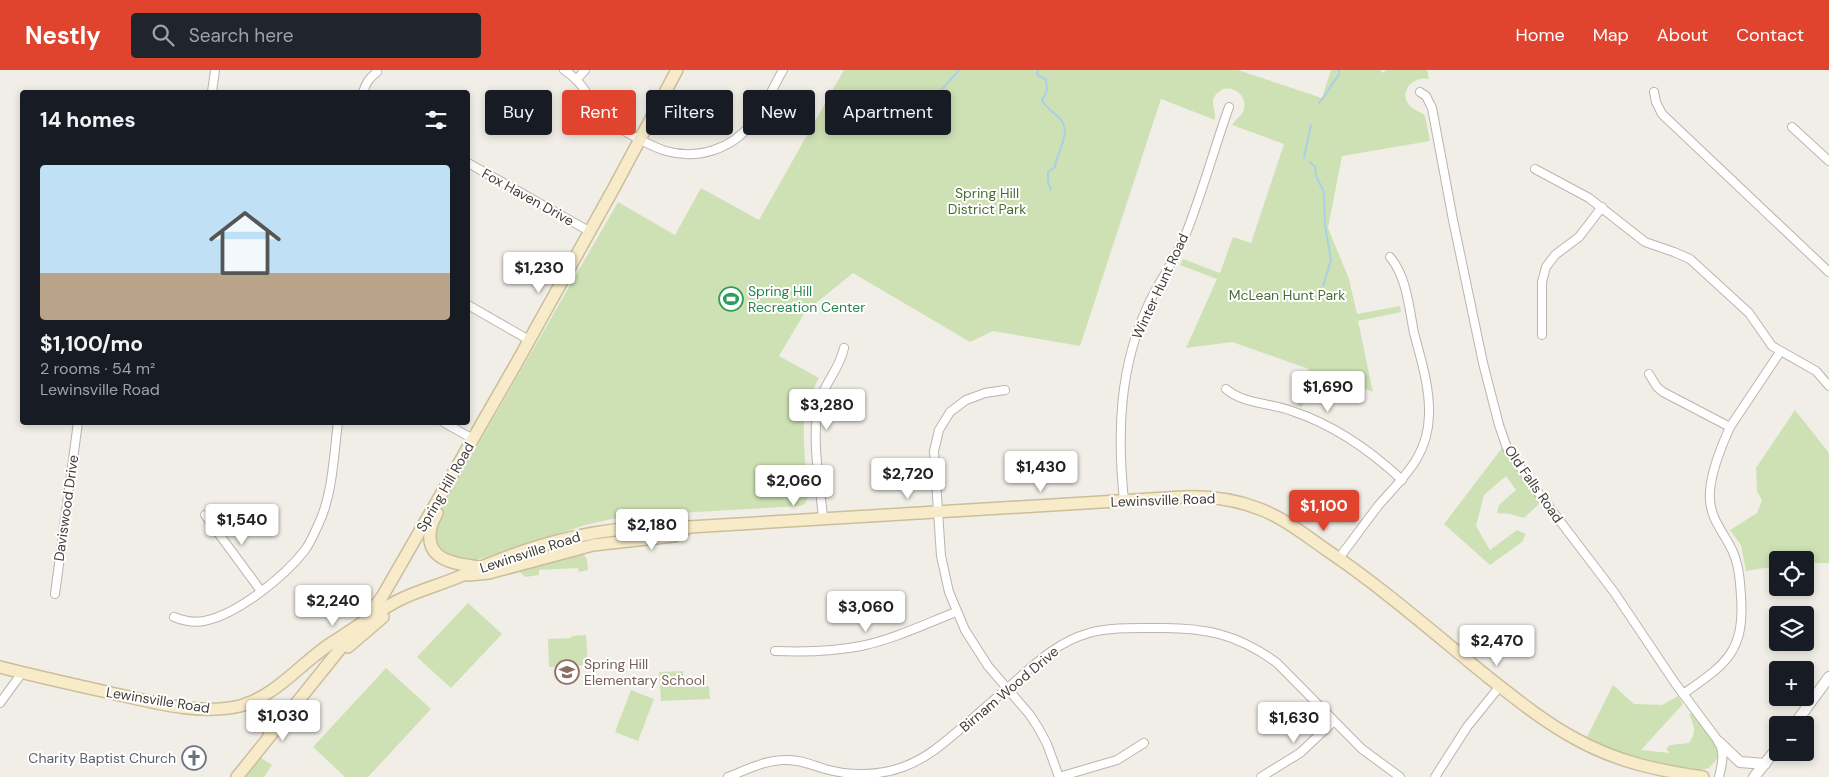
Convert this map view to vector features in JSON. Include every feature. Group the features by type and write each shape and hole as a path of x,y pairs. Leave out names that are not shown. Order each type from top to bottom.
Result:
{"main road":[{"name":"Spring Hill Road","path":"237,777 382,597 529,340 677,70"},
{"path":"443,489 431,526 430,543 433,550 444,560 451,563 480,567"},
{"name":"Lewinsville Road","path":"0,667 131,697 200,709 228,708 248,703 281,683 320,651 390,605 414,592 462,576 480,567 526,550 582,534 673,526 689,527 1196,497 1213,498 1244,504 1281,519 1339,558 1397,602 1500,686 1555,727 1594,749 1637,765 1703,777"},
{"name":"Lewinsville Road","path":"462,576 489,573 593,545 674,536 689,527"},
{"path":"593,545 602,531"},
{"path":"514,566 518,557 526,550"},
{"path":"318,676 350,645 414,592"},
{"path":"248,703 264,705 272,713 274,725 265,742"}],"street":[{"path":"212,90 215,70"},
{"path":"564,70 584,88 601,113 609,121 656,148 678,154 701,153 726,145 739,136 753,123 782,70"},
{"path":"576,79 585,70"},
{"path":"363,90 366,82 377,72"},
{"name":"Old Falls Road","path":"1420,92 1426,96 1432,108 1483,363 1507,448 1531,483 1614,592 1683,694 1719,742"},
{"path":"1654,92 1656,102 1662,114 1829,272"},
{"name":"Winter Hunt Road","path":"1124,501 1120,427 1122,394 1128,363 1149,303 1192,218 1229,106"},
{"path":"1792,127 1829,161"},
{"name":"Fox Haven Drive","path":"470,164 589,231"},
{"path":"1534,169 1579,193 1602,208 1645,242 1690,259 1749,314 1767,339 1780,352 1816,371 1829,386"},
{"path":"1542,335 1542,282 1546,267 1555,255 1579,237 1602,208"},
{"path":"1339,558 1379,505 1413,466 1428,430 1429,404 1400,272 1390,257"},
{"path":"470,305 529,340"},
{"path":"823,518 816,442 817,413 823,394 839,367 844,348"},
{"path":"1683,694 1724,664 1736,644 1741,627 1742,614 1738,565 1729,543 1715,520 1710,501 1711,482 1730,427 1780,352"},
{"path":"1649,374 1657,387 1663,392 1730,427"},
{"path":"1226,389 1238,397 1291,410 1330,426 1366,450 1402,480"},
{"path":"1005,390 985,393 966,400 957,406 938,430 934,451 941,556 956,612 974,646 988,666 1008,688 1039,729 1054,760 1059,777 1117,760 1144,743"},
{"name":"Daviswood Drive","path":"55,594 78,425"},
{"path":"174,617 194,622 212,620 232,611 262,591 292,564 308,544 323,514 329,490 338,425"},
{"path":"448,425 472,439"},
{"path":"205,516 262,591"},
{"path":"775,651 820,651 865,645 901,634 956,612"},
{"name":"Birnam Wood Drive","path":"728,777 763,763 786,760 808,763 840,772 861,774 875,774 902,768 936,750 1050,652 1075,638 1090,633 1120,628 1191,628 1228,636 1250,645 1264,654 1276,663 1369,755 1400,777"},
{"path":"0,703 22,673"},
{"path":"1801,716 1829,677"},
{"path":"1435,777 1467,727 1500,686"},
{"path":"1261,777 1300,753 1334,721"},
{"path":"1719,742 1740,762 1764,764"},
{"path":"1718,777 1723,759 1723,752 1719,742"},
{"path":"1754,777 1769,758"}],"green space":[{"name":"Spring Hill District Park","path":"844,70 1238,70 1322,98 1331,70 1381,70 1382,73 1387,70 1427,70 1429,79 1423,78 1413,82 1409,85 1405,94 1409,105 1425,116 1430,141 1342,156 1328,228 1349,279 1357,314 1400,306 1401,312 1358,321 1373,392 1316,372 1302,407 1297,406 1309,369 1232,342 1186,348 1217,279 1180,265 1183,259 1220,273 1233,237 1251,243 1284,144 1232,125 1242,114 1244,102 1240,94 1232,89 1223,89 1215,96 1213,103 1215,120 1161,99 1080,346 993,331 970,342 853,273 805,312 779,356 819,378 810,395 804,419 808,497 805,504 799,506 647,515 612,519 585,525 477,560 464,561 440,554 432,535 434,521 618,202 675,235 701,188 759,220 807,135 815,135 815,121 825,104 825,135 951,135 951,90 833,90"},
{"path":"1795,410 1829,453 1829,563 1814,563 1814,551 1769,551 1769,567 1746,571 1741,545 1730,530 1757,513 1762,500 1757,491 1756,468"},
{"path":"1502,448 1541,502 1524,518 1497,513 1499,505 1516,490 1506,476 1484,495 1476,526 1490,550 1517,530 1526,534 1522,542 1490,565 1444,524"},
{"path":"575,552 583,554 587,559 588,570 579,572 578,568 539,570 539,575 525,577 520,572 522,569"},
{"path":"468,603 502,634 451,688 417,657"},
{"path":"586,635 588,665 549,667 548,639 572,638 571,636"},
{"path":"386,668 431,709 368,777 345,777 313,747"},
{"path":"683,671 684,687 709,686 710,699 661,701 659,672"},
{"path":"1613,685 1634,704 1662,705 1678,696 1683,704 1641,750 1670,753 1666,749 1670,745 1689,743 1694,732 1689,714 1692,713 1705,728 1712,740 1718,758 1709,768 1700,770 1648,762 1630,757 1586,739"},
{"path":"631,690 654,699 638,741 615,732"},
{"path":"258,756 272,765 264,777 243,777"}],"waterway":[{"path":"941,90 959,70"},
{"path":"1038,70 1037,75 1046,79 1047,90 1042,101 1059,118 1065,129 1065,136 1055,167 1048,172 1048,182 1051,190"},
{"path":"1319,103 1339,75 1339,70"},
{"path":"1304,158 1311,125"},
{"path":"1310,162 1315,167 1316,176 1324,192 1325,225 1331,260 1323,286"}],"place":[{"name":"Spring Hill Recreation Center","path":"731,299"},
{"name":"Spring Hill Elementary School","path":"567,672"},
{"name":"Charity Baptist Church","path":"194,758"}],"park label":[{"name":"McLean Hunt Park","path":"1287,295"}]}
